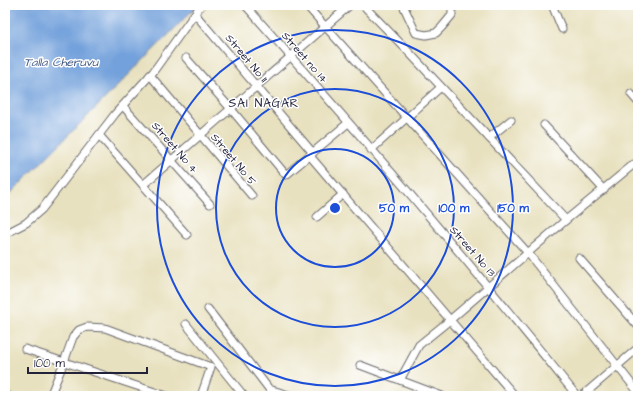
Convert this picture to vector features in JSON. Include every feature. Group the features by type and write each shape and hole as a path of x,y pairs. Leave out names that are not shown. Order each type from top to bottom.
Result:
{"street":[{"path":"5,234 26,223 42,209 99,134 150,75 201,5"},
{"name":"Street no 14","path":"245,5 348,123"},
{"path":"306,5 528,253 638,392"},
{"path":"143,185 350,5"},
{"path":"363,5 566,220"},
{"path":"403,5 416,33 426,35 436,33 442,27 452,15 452,5"},
{"path":"552,5 562,28"},
{"name":"Street No 11","path":"195,14 257,86 343,194 515,396"},
{"path":"186,58 286,175 348,123"},
{"name":"Street No 5","path":"150,75 252,196"},
{"path":"371,150 441,87"},
{"path":"631,94 638,102"},
{"name":"Street No 4","path":"122,106 210,204"},
{"path":"489,138 511,120"},
{"name":"Street No 13","path":"348,123 489,287 577,396"},
{"path":"544,125 604,190"},
{"path":"99,134 187,235"},
{"path":"400,380 419,344 450,320 566,220 634,164 638,163"},
{"path":"317,217 343,194"},
{"path":"579,258 638,326"},
{"path":"208,309 274,396"},
{"path":"186,324 244,396"},
{"path":"50,396 73,337 79,330 87,327 105,328 211,367 201,396"},
{"path":"582,396 638,348"},
{"path":"25,349 167,396"},
{"path":"360,365 442,396"},
{"path":"268,389 292,396"}],"water":[{"name":"Talla Cheruvu","path":"5,5 198,5 5,199"}],"district":[{"name":"SAI NAGAR","path":"264,103"}]}
